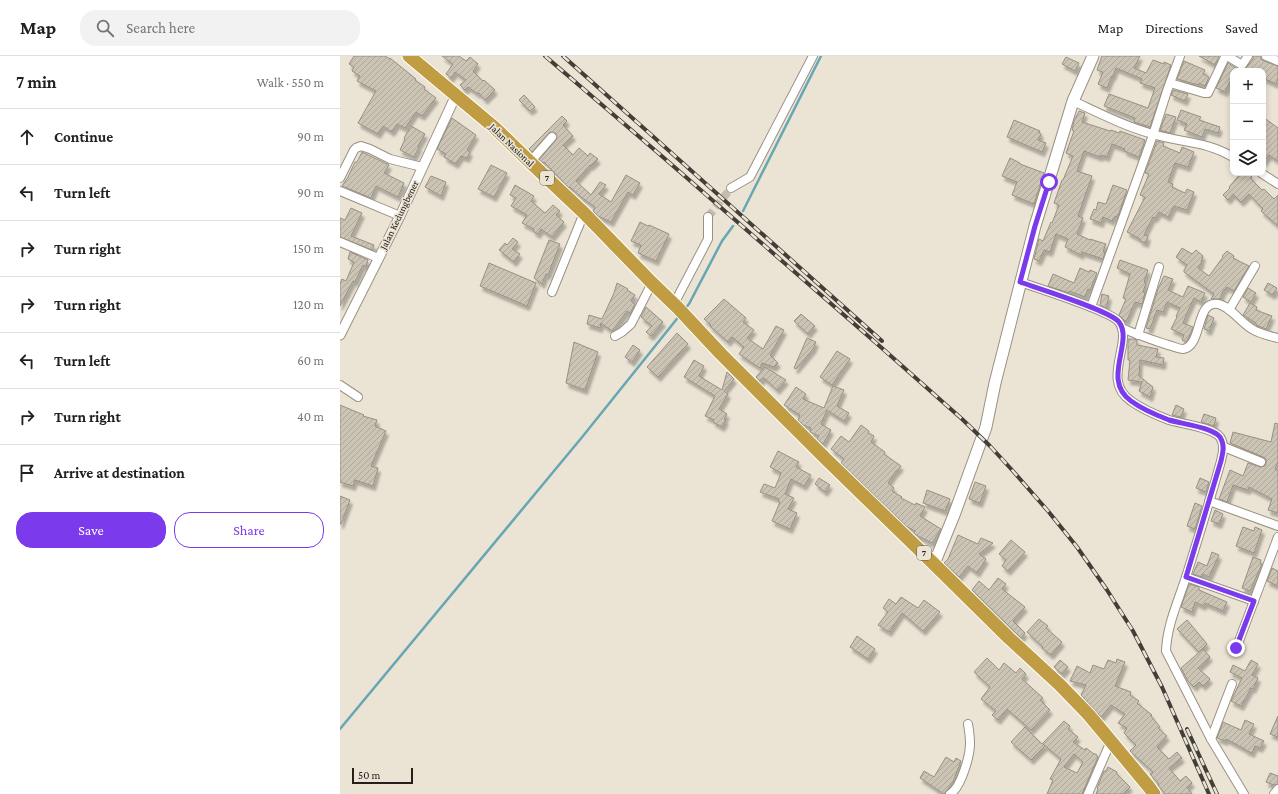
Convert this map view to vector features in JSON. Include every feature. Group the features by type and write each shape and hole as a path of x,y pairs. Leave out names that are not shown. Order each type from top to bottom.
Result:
{"highway":[{"name":"Jalan Nasional","path":"409,56 495,128 584,213 676,306"},
{"name":"7","path":"676,306 721,354 827,460 1090,715 1154,794"}],"main road":[{"path":"934,564 954,515 986,427 995,382 1035,226 1074,101 1093,56"}],"street":[{"path":"731,188 750,177 813,56"},
{"path":"1091,307 1180,56"},
{"path":"1170,83 1208,93 1225,57 1229,57 1242,65 1248,56"},
{"path":"1266,56 1278,61"},
{"name":"Jalan Kedungbener","path":"341,331 400,216 456,94"},
{"path":"1074,101 1117,121 1153,135 1208,145 1230,156"},
{"path":"530,162 552,137"},
{"path":"340,178 354,150 361,146 390,159 422,167"},
{"path":"1266,176 1278,184"},
{"path":"340,191 400,216"},
{"path":"552,292 584,213"},
{"path":"676,306 708,240 708,217"},
{"path":"340,242 378,258"},
{"path":"1229,310 1256,266"},
{"path":"1138,335 1159,267"},
{"path":"1020,282 1112,316 1118,321 1122,328 1123,339 1117,378 1121,389 1129,400 1142,408 1169,420 1216,433 1224,447 1186,577 1170,625 1166,651 1211,739 1244,794"},
{"path":"614,336 622,332 631,324 652,283"},
{"path":"1122,328 1138,335 1178,348 1185,348 1192,344 1207,306 1210,304 1218,304 1229,310 1245,325 1253,330 1278,338"},
{"path":"340,385 358,397"},
{"path":"1224,447 1261,462"},
{"path":"1209,501 1278,526"},
{"path":"1236,648 1278,537"},
{"path":"1186,577 1254,601"},
{"path":"1211,739 1232,684"},
{"path":"950,794 957,787 969,756 970,741 968,724"},
{"path":"1088,794 1111,741"},
{"path":"1274,794 1278,789"}],"building":[{"path":"354,56 385,56 390,58 416,79 415,80 425,87 424,89 436,98 422,116 416,112 405,128 397,124 392,132 383,126 378,134 358,123 376,91 357,81 360,76 352,71 354,67 349,64"},
{"path":"442,56 459,56 466,61 470,57 478,64 473,71 495,90 485,100 479,93 478,94 468,87 465,90 460,85 466,80 455,72 451,78 446,74 453,64"},
{"path":"1102,56 1140,56 1134,68 1146,73 1153,60 1171,65 1150,127 1134,122 1135,118 1104,106 1109,94 1148,108 1155,88 1140,83 1142,79 1116,68 1107,88 1098,84 1103,72 1097,70"},
{"path":"1199,56 1219,56 1215,65"},
{"path":"1253,56 1261,56 1261,59 1264,61 1278,66 1278,79 1276,84 1266,79 1266,68 1246,68 1253,59"},
{"path":"1066,57 1079,63 1075,71 1062,64"},
{"path":"1184,61 1205,70 1203,74 1209,77 1205,86 1199,83 1198,85 1177,79"},
{"path":"1228,63 1236,68 1230,68 1230,81 1225,92 1216,88"},
{"path":"1173,90 1188,94 1185,101 1171,95"},
{"path":"524,95 535,107 530,111 519,100"},
{"path":"1181,110 1201,117 1199,120 1220,127 1218,133 1205,129 1202,137 1184,130 1187,124 1177,120"},
{"path":"1079,111 1085,113 1082,122 1110,131 1119,133 1120,131 1145,140 1139,157 1112,144 1107,157 1101,155 1100,157 1084,151 1077,171 1092,176 1078,216 1083,218 1077,234 1090,240 1106,244 1103,251 1105,252 1103,259 1082,252 1081,255 1065,247 1068,239 1056,234 1050,252 1044,250 1039,261 1034,259 1039,239 1043,241 1051,222 1052,223 1059,205 1054,203 1062,180 1073,156 1066,153 1074,131 1072,130 1074,121"},
{"path":"1166,114 1176,117 1170,133 1160,130"},
{"path":"562,116 567,121 563,125 573,136 563,145 573,155 579,148 588,156 590,153 598,159 591,166 590,165 576,181 591,195 600,182 606,185 599,194 611,202 626,175 640,183 633,195 628,192 611,222 598,216 593,211 595,207 570,187 569,188 544,162 543,163 539,160 556,140 557,136 555,133 550,132 532,152 529,149"},
{"path":"452,118 476,135 467,150 470,152 467,158 461,156 456,164 444,157 446,154 437,149"},
{"path":"1266,119 1278,128 1278,161 1269,155 1266,159"},
{"path":"1014,120 1040,131 1039,133 1041,134 1038,140 1046,143 1042,152 1007,137"},
{"path":"411,126 425,134 414,157 400,150 405,139 404,138"},
{"path":"1157,141 1164,143 1163,146 1180,153 1182,147 1194,152 1188,167 1175,163 1168,182 1173,184 1172,187 1185,193 1187,189 1194,192 1187,210 1174,206 1168,217 1159,212 1155,218 1153,217 1144,235 1148,236 1146,243 1140,241 1140,239 1127,232 1145,197 1140,195 1149,174 1145,173"},
{"path":"362,152 389,165 384,173 404,183 398,197 376,186 371,198 342,186"},
{"path":"1010,158 1020,164 1044,173 1034,204 1012,195 1017,182 1002,176"},
{"path":"491,165 507,173 494,197 478,189"},
{"path":"431,176 446,182 441,196 425,187"},
{"path":"1238,176 1251,176 1251,179 1262,190 1264,189 1274,199 1278,195 1278,226 1261,211 1263,209 1249,194 1241,202 1233,194 1228,200 1223,195 1230,188 1229,187"},
{"path":"515,185 534,196 531,201 545,213 553,205 560,211 556,215 564,222 552,237 541,229 538,234 533,231 534,229 522,223 527,215 511,206 516,198 510,195"},
{"path":"1113,185 1127,190 1118,216 1114,217 1112,221 1103,217 1101,223 1090,219 1094,209 1096,210 1098,202 1106,204"},
{"path":"351,208 362,213 351,236 374,245 372,250 340,237 340,218 345,220"},
{"path":"640,222 669,234 656,261 638,253 641,245 631,241"},
{"path":"513,238 518,242 512,249 520,254 514,262 499,250 505,243 507,245"},
{"path":"549,240 560,244 548,275 546,274 542,284 534,278"},
{"path":"1182,248 1192,254 1196,250 1203,256 1202,262 1198,268 1209,276 1227,251 1234,256 1233,258 1249,266 1234,291 1227,287 1223,291 1220,299 1211,299 1214,294 1184,272 1187,265 1176,257"},
{"path":"350,252 368,260 366,267 363,265 355,282 353,281 340,306 340,283 342,279 346,281 354,262 348,259"},
{"path":"1120,260 1148,270 1144,282 1146,283 1143,292 1145,293 1142,304 1135,302 1126,322 1119,315 1126,299 1123,298 1130,274 1117,268"},
{"path":"489,263 536,283 527,306 480,286"},
{"path":"1080,268 1089,272 1090,270 1097,273 1090,290 1088,289 1085,297 1048,286 1053,274 1074,283"},
{"path":"1164,276 1173,279 1168,290 1183,297 1188,286 1205,293 1201,302 1194,298 1183,323 1193,327 1186,342 1182,340 1184,335 1171,329 1180,308 1167,302 1163,312 1157,310 1150,329 1146,328 1158,289"},
{"path":"617,283 635,295 631,301 635,304 630,313 627,311 612,331 601,323 600,328 587,324 589,315 602,319"},
{"path":"1268,283 1277,288 1273,295 1264,290"},
{"path":"1248,288 1256,293 1251,302 1243,297"},
{"path":"1102,294 1109,296 1106,308 1100,305"},
{"path":"724,299 746,318 743,322 754,330 747,338 763,349 776,326 784,330 770,355 778,363 774,367 762,363 760,368 739,354 744,347 732,337 728,342 704,319"},
{"path":"1250,303 1257,307 1256,310 1272,316 1266,329 1256,325 1256,323 1243,315"},
{"path":"646,307 663,322 651,336 646,332 652,326 641,317"},
{"path":"801,314 815,326 808,334 794,321"},
{"path":"1208,315 1214,318 1209,331 1204,329"},
{"path":"677,333 688,344 658,377 647,367"},
{"path":"807,338 816,342 813,349 796,369 794,368"},
{"path":"1128,339 1137,340 1137,345 1158,349 1156,357 1164,358 1163,365 1140,360 1139,376 1153,387 1150,397 1139,391 1142,382 1128,380 1130,360 1128,360"},
{"path":"574,342 598,352 585,390 566,383"},
{"path":"633,345 640,350 632,362 625,357"},
{"path":"837,351 850,359 832,385 820,377"},
{"path":"694,360 704,366 699,376 722,390 727,372 734,379 724,391 728,394 719,409 727,414 724,419 726,420 722,427 713,422 714,420 705,416 715,396 684,377"},
{"path":"765,367 786,380 777,390 764,378 760,381 756,377"},
{"path":"833,386 844,390 837,406 849,413 844,421 827,410 821,424 831,430 823,444 817,439 819,436 810,432 811,428 803,425 798,420 800,415 784,405 796,387 806,394 803,399 824,408"},
{"path":"340,405 364,415 363,416 377,420 375,426 386,431 371,466 378,468 373,486 355,480 353,486 340,482"},
{"path":"1176,405 1184,409 1181,417 1172,415"},
{"path":"1204,414 1216,418 1214,426 1201,422"},
{"path":"1275,423 1278,424 1278,462 1275,469 1278,471 1278,513 1268,510 1272,499 1249,487 1248,490 1233,485 1227,502 1219,499 1230,470 1243,476 1248,463 1261,467 1265,466 1266,464 1266,459 1263,457 1230,443 1233,432 1271,442"},
{"path":"861,425 869,431 868,433 874,436 871,442 885,452 884,454 901,466 888,483 894,488 892,491 902,497 901,498 915,505 916,503 925,507 920,516 941,529 932,543 916,535 914,533 915,531 906,526 841,463 844,459 831,449 841,436 849,442"},
{"path":"778,451 799,462 796,467 811,475 804,486 791,479 785,494 794,498 788,509 797,513 790,529 772,521 780,502 778,501 779,499 760,492 764,484 775,488 781,473 770,467"},
{"path":"819,478 830,485 825,492 815,484"},
{"path":"1200,478 1209,482 1206,492 1196,488"},
{"path":"975,482 986,486 980,503 969,499"},
{"path":"927,490 950,499 945,511 923,503"},
{"path":"340,496 350,500 341,524 340,524"},
{"path":"1195,503 1202,506 1195,529 1187,526"},
{"path":"1215,510 1223,514 1219,524 1211,521"},
{"path":"1243,527 1254,531 1255,527 1262,530 1254,553 1236,546"},
{"path":"958,535 978,544 981,538 993,543 979,554 986,559 977,573 968,566 959,577 944,563 948,559"},
{"path":"1011,540 1025,552 1008,571 1002,566 1006,560 999,554"},
{"path":"1212,552 1219,555 1209,577 1203,574 1202,577 1193,574 1198,562 1207,566"},
{"path":"1253,557 1261,560 1260,563 1262,564 1250,591 1242,588"},
{"path":"1272,568 1278,571 1278,586 1267,581"},
{"path":"998,578 1006,584 1002,589 1025,607 1013,621 1025,633 1021,638 972,590 979,581 989,590"},
{"path":"1189,584 1199,587 1199,590 1227,602 1223,611 1205,603 1203,606 1195,602 1192,612 1181,607"},
{"path":"901,597 918,608 924,600 940,612 923,631 902,613 889,632 878,625 888,612 883,608 889,599 896,604"},
{"path":"1039,619 1048,626 1046,628 1062,642 1051,655 1027,632"},
{"path":"1187,620 1207,644 1199,652 1177,629"},
{"path":"857,636 875,649 868,659 850,647"},
{"path":"1203,649 1210,657 1198,668 1210,679 1203,686 1199,682 1194,687 1188,681 1181,668"},
{"path":"987,658 999,670 1004,663 1016,673 1020,668 1026,674 1022,679 1043,698 1040,700 1050,710 1031,730 1007,709 998,720 992,715 996,711 981,699 990,687 974,672"},
{"path":"1117,659 1125,662 1115,686 1131,692 1130,695 1139,701 1137,703 1152,715 1151,716 1160,727 1158,728 1167,736 1157,747 1169,759 1177,752 1182,758 1169,768 1180,781 1186,776 1192,783 1187,787 1192,794 1165,794 1150,774 1153,772 1130,751 1136,745 1124,733 1127,728 1118,723 1125,714 1111,705 1101,717 1081,695 1086,685 1070,681 1077,666 1090,673 1093,665 1104,669 1108,660 1116,663"},
{"path":"1060,660 1068,667 1062,674 1054,667"},
{"path":"1251,660 1258,664 1252,675 1258,678 1253,689 1251,688 1241,706 1231,701 1242,678 1230,672 1233,665 1245,671"},
{"path":"1278,716 1278,737 1270,734"},
{"path":"1245,720 1254,724 1249,734 1264,741 1260,748 1255,746 1252,753 1226,739 1225,741 1217,738 1223,722 1241,730"},
{"path":"1064,721 1070,726 1068,729 1078,737 1073,742 1085,750 1086,748 1096,754 1098,757 1082,794 1047,794 1053,780 1050,779 1061,759 1043,744 1045,746 1031,760 1011,742 1025,727 1042,744","holes":["1074,754 1083,762 1077,773 1064,767"]},
{"path":"946,757 954,762 956,758 961,761 953,782 944,794 920,778 924,771 934,777"},
{"path":"1108,767 1117,772 1117,774 1130,787 1123,794 1096,794 1104,771 1106,771"},
{"path":"1270,773 1278,776 1278,784 1274,785 1266,782"}],"waterway":[{"path":"743,211 821,56"},
{"path":"684,310 689,304 722,241 733,226"},
{"path":"340,729 583,436 680,315"}],"tunnel":[{"path":"708,217 731,188"}],"railway":[{"path":"545,56 962,419 1012,470 1077,547 1133,631 1162,687 1209,794"},
{"path":"563,56 882,341"},
{"path":"1187,729 1217,794"}],"route":[{"path":"1049,182 1020,282 1112,316 1118,321 1122,328 1123,339 1117,378 1121,389 1129,400 1142,408 1169,420 1209,430 1216,433 1220,438 1224,447 1221,461 1186,577 1254,601 1236,648"}]}
